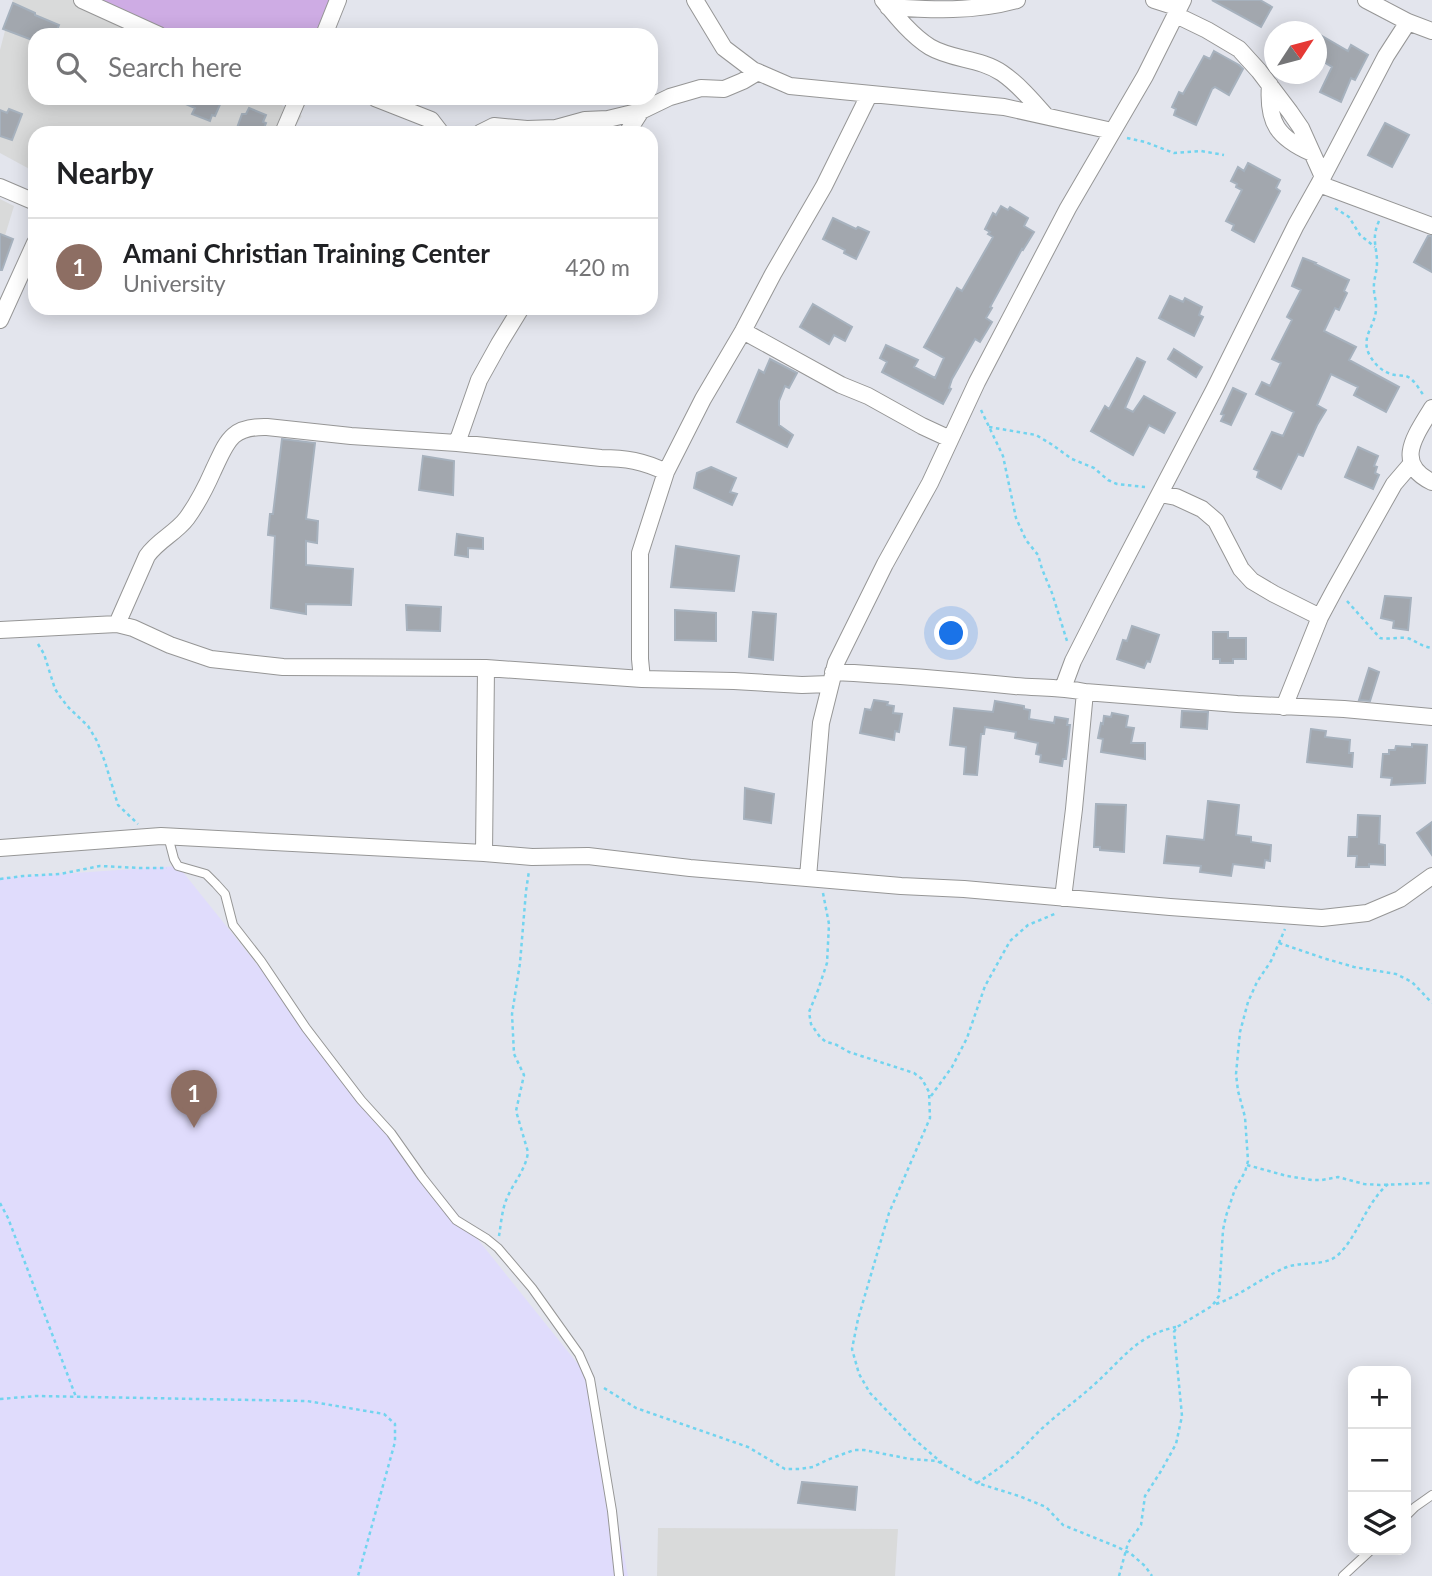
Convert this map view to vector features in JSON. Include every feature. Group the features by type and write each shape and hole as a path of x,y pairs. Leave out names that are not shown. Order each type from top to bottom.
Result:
{"street":[{"path":"82,0 144,28"},
{"path":"327,28 338,0"},
{"path":"695,0 724,48 758,72 790,86 1004,107 1111,133"},
{"path":"886,3 930,10 952,10 1017,0"},
{"path":"1154,0 1179,8 1207,30 1239,49 1270,85 1301,128 1322,182 1432,226"},
{"path":"1366,0 1432,31"},
{"path":"886,3 909,30 930,47 984,63 1002,73 1045,115"},
{"path":"814,878 821,723 836,663 1068,208 1145,76 1179,8"},
{"path":"1063,688 1073,661 1238,344 1296,225 1322,182 1386,56 1408,22"},
{"path":"658,103 701,89 724,89 758,72"},
{"path":"642,679 639,659 640,553 666,472 702,399 824,186 869,95"},
{"path":"286,126 295,105"},
{"path":"393,105 431,120 436,126"},
{"path":"564,126 595,118 608,119 653,105"},
{"path":"631,126 641,111"},
{"path":"0,187 28,199"},
{"path":"0,320 28,258"},
{"path":"457,443 479,380 517,315"},
{"path":"743,331 841,385 868,396 950,439"},
{"path":"1432,409 1412,445 1409,457 1425,479 1432,482"},
{"path":"117,624 152,548 185,520 205,487 223,447 243,429 267,427 625,458 666,472"},
{"path":"1284,707 1320,617 1394,484 1412,463"},
{"path":"1161,492 1202,509 1216,521 1241,569 1252,581 1320,617"},
{"path":"0,630 117,624 211,659 283,667 486,668 642,679 802,685 832,678 930,678 1432,717"},
{"path":"484,853 486,668"},
{"path":"1064,898 1084,692"},
{"path":"0,848 160,836 532,857 588,856 814,878 1322,918 1367,913 1400,899 1432,876"}],"lane":[{"path":"160,836 178,866 206,874 225,894 233,925 361,1100 391,1133 456,1220 498,1248 532,1288 579,1354 590,1379 619,1576"},
{"path":"1411,1511 1432,1495"},
{"path":"1343,1576 1366,1555"}],"path":[{"path":"1111,133 1174,153 1201,151 1224,155"},
{"path":"1322,182 1325,196 1349,217 1360,235 1375,247"},
{"path":"1385,209 1375,232 1375,319 1366,338 1366,346 1380,369 1408,377 1414,382 1432,409"},
{"path":"973,391 1003,456 1016,518 1026,540 1038,555 1050,585 1073,661"},
{"path":"989,428 1036,435 1072,459 1094,468 1114,483 1161,492"},
{"path":"1335,589 1380,638 1411,639 1416,644 1432,648"},
{"path":"24,629 44,654 55,689 69,708 88,726 97,741 118,805 160,836"},
{"path":"498,1248 506,1201 528,1152 516,1111 524,1076 514,1054 512,1014 532,857"},
{"path":"0,879 60,874 100,866 178,866"},
{"path":"814,878 829,924 827,963 809,1012 811,1024 826,1042 914,1073 922,1079 929,1092 930,1118 889,1213 852,1349 859,1374 870,1394 942,1463"},
{"path":"929,1098 952,1067 967,1038 985,986 1010,942 1037,920 1056,914 1061,909 1064,898"},
{"path":"1213,1305 1219,1296 1226,1216 1247,1165 1245,1117 1236,1074 1240,1032 1248,1002 1271,961 1290,916"},
{"path":"1279,943 1354,967 1396,974 1412,982 1432,1003"},
{"path":"1247,1165 1312,1180 1338,1177 1364,1184 1432,1182"},
{"path":"977,1483 1012,1458 1140,1341 1163,1330 1177,1327 1285,1268 1328,1261 1335,1257 1345,1246 1373,1200 1388,1184"},
{"path":"0,1203 76,1396"},
{"path":"1119,1576 1128,1543 1141,1525 1145,1496 1175,1444 1182,1416 1174,1348 1174,1332 1177,1327"},
{"path":"590,1379 636,1408 748,1447 785,1469 813,1467 854,1450 937,1461 977,1483 1039,1503 1052,1511 1063,1525 1125,1550 1137,1558 1152,1576"},
{"path":"0,1399 76,1396 307,1401 384,1414 395,1424 395,1442 358,1576"}],"shaded area":[{"path":"13,0 87,0 139,28 28,28 28,105 281,105 302,116 296,126 28,126 28,168 0,153 0,50"},
{"path":"100,0 345,0 333,28 162,28"},
{"path":"0,199 14,206 0,252"},
{"path":"178,866 590,1379 628,1576 0,1576 0,878"},
{"path":"658,1528 898,1529 895,1576 657,1576"}],"building":[{"path":"1212,0 1260,0 1272,7 1261,27"},
{"path":"13,3 59,25 58,28 28,28 28,38 3,29"},
{"path":"1327,39 1348,51 1351,45 1368,55 1355,80 1351,78 1341,102 1320,92 1324,84 1327,84 1332,67 1327,64"},
{"path":"1214,51 1243,69 1229,95 1215,87 1212,89 1196,125 1174,115 1176,109 1172,107 1179,92 1183,94 1204,56 1210,59"},
{"path":"188,105 220,105 210,121 192,114 195,108"},
{"path":"249,108 266,115 263,122 266,123 265,126 238,126 242,114 246,114"},
{"path":"9,109 22,114 12,140 0,136 0,110 7,113"},
{"path":"1385,123 1409,135 1392,167 1368,155"},
{"path":"1248,163 1280,180 1276,188 1280,191 1254,242 1232,230 1234,225 1226,221 1242,190 1231,181 1238,167 1244,171"},
{"path":"1001,206 1008,210 1010,207 1028,218 1024,226 1034,232 990,307 992,308 986,318 992,322 980,342 975,339 952,379 951,389 943,404 882,372 887,362 880,358 886,345 918,360 914,367 935,378 944,358 924,347 957,288 962,291 993,237 985,229 993,213 996,215"},
{"path":"833,218 869,232 856,259 823,239"},
{"path":"0,234 13,239 2,270 0,270"},
{"path":"1428,236 1432,236 1432,272 1414,262"},
{"path":"1303,258 1349,280 1344,291 1347,293 1339,310 1335,308 1324,331 1356,347 1349,360 1399,387 1386,412 1354,395 1358,387 1331,374 1317,405 1326,410 1303,456 1298,454 1281,489 1257,477 1259,471 1254,469 1272,432 1283,436 1294,412 1256,394 1262,382 1270,386 1281,363 1272,359 1292,320 1287,317 1301,290 1292,286"},
{"path":"1170,296 1183,302 1185,298 1202,307 1199,315 1203,317 1194,336 1159,318"},
{"path":"813,304 852,327 845,341 834,335 829,344 800,327"},
{"path":"1174,349 1202,367 1196,377 1168,359"},
{"path":"1137,358 1145,362 1125,408 1133,412 1144,396 1175,413 1164,433 1149,425 1133,455 1091,431 1105,406 1109,409"},
{"path":"770,359 797,373 789,388 785,386 779,401 779,425 793,435 787,447 737,422 759,370 764,373"},
{"path":"1233,388 1246,394 1231,425 1221,421 1224,415 1221,414"},
{"path":"282,439 315,443 306,519 318,521 317,543 306,541 306,565 353,569 351,605 306,604 306,614 271,608 275,536 268,535"},
{"path":"1358,447 1378,456 1374,466 1377,467 1375,473 1379,475 1373,489 1345,477"},
{"path":"423,456 454,461 453,495 419,490"},
{"path":"711,467 736,478 730,492 737,494 732,505 694,488 697,473"},
{"path":"457,534 483,538 483,549 468,548 468,557 455,555"},
{"path":"676,546 739,556 734,591 671,587"},
{"path":"1385,596 1411,598 1408,630 1393,628 1394,621 1381,618"},
{"path":"406,605 441,607 440,631 407,630"},
{"path":"675,610 716,613 716,641 675,640"},
{"path":"753,612 776,614 773,660 749,657"},
{"path":"1132,626 1159,635 1150,662 1147,661 1144,668 1117,659 1123,640 1127,641"},
{"path":"1213,632 1228,632 1228,638 1246,638 1246,659 1220,663 1220,659 1213,659"},
{"path":"1369,668 1379,672 1370,701 1359,700"},
{"path":"874,700 888,702 887,705 894,706 893,713 902,714 899,732 895,731 894,740 860,733 865,709 871,710"},
{"path":"995,701 1024,706 1024,709 1030,710 1029,719 1054,723 1055,717 1068,719 1067,725 1070,725 1066,759 1063,759 1062,766 1040,762 1041,755 1036,754 1038,743 1015,738 1016,732 985,727 984,734 981,734 977,775 964,774 966,747 950,745 954,708 993,712"},
{"path":"1182,711 1208,712 1207,729 1181,727"},
{"path":"1112,713 1128,716 1126,727 1134,728 1131,743 1145,743 1145,759 1101,752 1103,739 1098,738 1101,723 1103,724 1104,716 1111,717"},
{"path":"1311,729 1326,731 1325,737 1350,740 1352,767 1307,762"},
{"path":"1412,744 1427,745 1425,783 1391,785 1392,778 1381,777 1383,754 1389,754 1389,750 1395,750 1396,746 1412,747"},
{"path":"745,788 774,794 771,823 744,819"},
{"path":"1208,801 1239,805 1236,835 1251,837 1251,842 1271,845 1270,861 1265,860 1264,868 1233,864 1231,876 1200,872 1201,866 1164,863 1167,836 1204,840"},
{"path":"1096,804 1126,805 1124,852 1094,847"},
{"path":"1358,815 1380,816 1379,844 1385,845 1385,865 1356,867 1357,856 1348,856 1349,837 1357,837"},
{"path":"1432,822 1432,855 1417,833"},
{"path":"802,1482 857,1487 855,1510 798,1503"}],"place":[{"name":"Amani Christian Training Center","path":"194,1128"}]}
